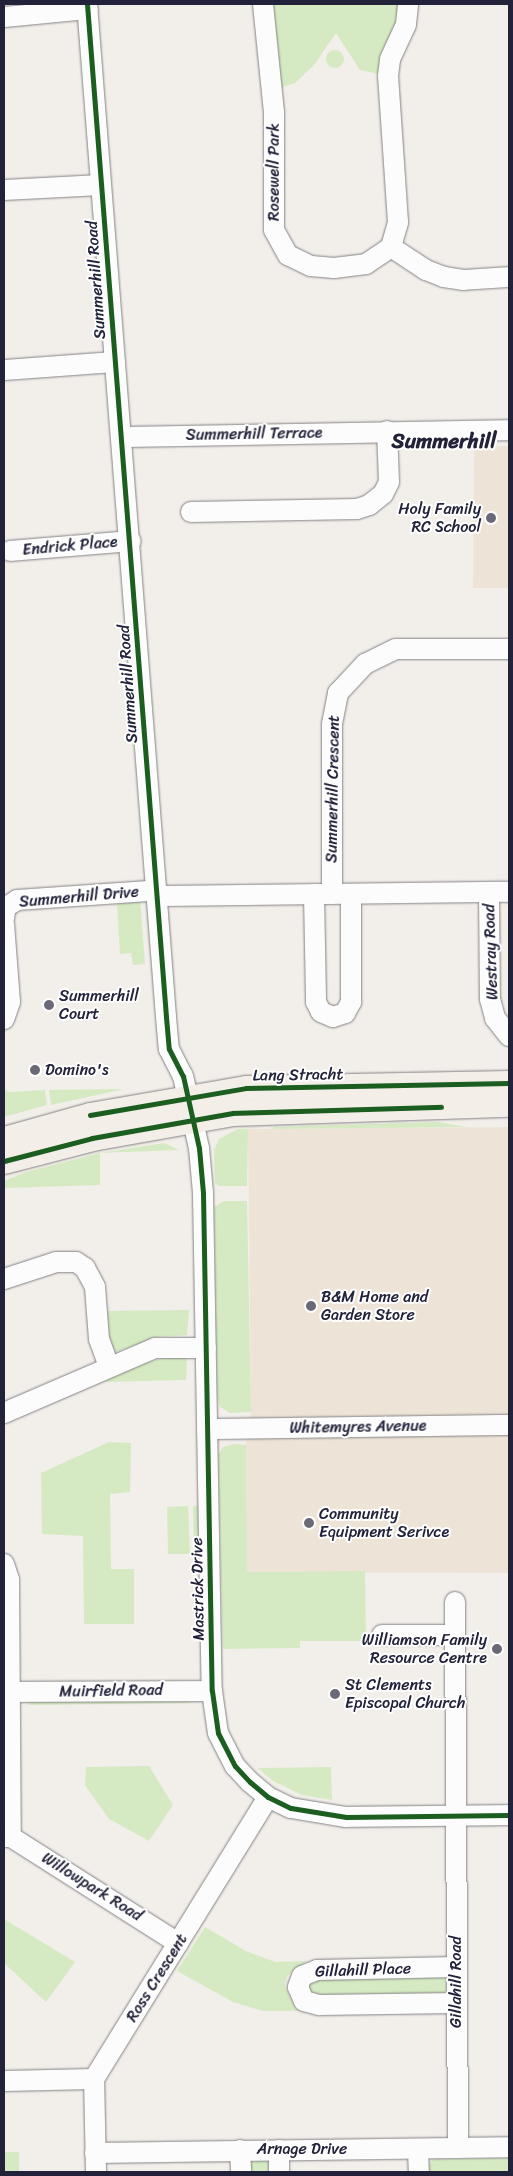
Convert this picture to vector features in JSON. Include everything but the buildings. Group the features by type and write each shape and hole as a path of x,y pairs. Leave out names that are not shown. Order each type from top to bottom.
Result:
{"main road":[{"name":"Lang Stracht","path":"4,1162 92,1138 246,1088 509,1083"},
{"name":"Lang Stracht","path":"4,1139 90,1116 189,1108 245,1112 509,1104"}],"street":[{"name":"Rosewell Park","path":"263,4 274,112 274,230 288,255 312,266 366,264 391,247"},
{"path":"408,4 406,24 390,59 388,76 398,222 391,247 426,270 444,277 463,280 509,278"},
{"path":"4,17 88,7"},
{"name":"Summerhill Road","path":"88,7 169,1048 183,1076 189,1108"},
{"path":"4,190 101,185"},
{"path":"4,370 115,362"},
{"name":"Summerhill Terrace","path":"122,437 509,430"},
{"path":"191,512 357,509 369,505 383,494 388,482 387,432"},
{"name":"Endrick Place","path":"10,551 130,541"},
{"name":"Summerhill Crescent","path":"332,894 332,724 338,693 365,664 396,649 509,649"},
{"name":"Summerhill Drive","path":"4,918 6,907 17,900 149,891 157,893 332,894 509,892"},
{"name":"Westray Road","path":"489,892 490,999 495,1018 509,1036"},
{"path":"332,894 351,1002 345,1013 333,1018 321,1012 316,1002 332,894"},
{"name":"Summerhill Drive","path":"4,924 10,1002 4,1018"},
{"name":"Mastrick Drive","path":"189,1108 199,1148 203,1193 212,1691 214,1717 224,1748 235,1766 268,1797 314,1814 346,1817 509,1815"},
{"path":"4,1280 56,1262 76,1262 85,1268 95,1287 99,1339 108,1366"},
{"path":"4,1413 108,1366 155,1348 206,1348"},
{"name":"Whitemyres Avenue","path":"207,1429 509,1425"},
{"path":"4,1564 9,1578 8,1837"},
{"name":"Gillahill Road","path":"455,1602 458,2148"},
{"path":"382,1635 455,1635"},
{"name":"Muirfield Road","path":"10,1692 212,1691"},
{"name":"Ross Crescent","path":"94,2079 268,1797"},
{"name":"Willowpark Road","path":"8,1837 178,1943"},
{"name":"Gillahill Place","path":"456,1967 317,1970 302,1976 298,1987 304,2001 319,2005 456,2003"},
{"path":"4,2081 94,2079 96,2163"},
{"name":"Arnage Drive","path":"96,2163 240,2150 509,2147"},
{"path":"418,2149 419,2172"},
{"path":"240,2150 240,2172"},
{"path":"279,2150 279,2172"}],"shaded area":[{"name":"Holy Family RC School","path":"509,446 509,588 473,588 474,447"},
{"path":"509,1127 509,1573 247,1572 246,1445 251,1412 248,1129"}],"green space":[{"path":"264,4 408,4 388,76 360,70 336,33 314,65 295,83 271,91"},
{"path":"335,50 341,53 344,59 341,65 335,68 329,65 326,59 329,53"},
{"path":"140,900 145,964 133,965 131,953 120,954 117,902"},
{"path":"4,1089 9,1092 45,1090 47,1105 4,1117"},
{"path":"124,1089 51,1105 49,1090"},
{"path":"438,1122 466,1127 273,1129 273,1127"},
{"path":"238,1129 248,1129 247,1186 219,1186 215,1183 214,1150 219,1139"},
{"path":"164,1143 179,1150 100,1153"},
{"path":"100,1153 100,1185 4,1188 4,1181 26,1172"},
{"path":"224,1201 247,1201 251,1412 230,1413 220,1407 217,1398 214,1207"},
{"path":"189,1310 187,1335 157,1337 111,1354 104,1311"},
{"path":"163,1358 187,1358 186,1380 104,1382 130,1367"},
{"path":"109,1442 131,1443 130,1492 110,1494 111,1569 134,1569 134,1624 84,1624 83,1536 42,1534 41,1473"},
{"path":"234,1444 246,1445 247,1572 365,1571 366,1641 300,1641 300,1648 223,1649 218,1455 223,1447"},
{"path":"188,1506 190,1554 168,1554 167,1507"},
{"path":"193,1506 198,1506 199,1554 194,1554"},
{"path":"191,1698 191,1703 29,1705 29,1700"},
{"path":"149,1766 173,1805 149,1841 109,1819 85,1785 86,1767"},
{"path":"331,1767 332,1800 302,1795 273,1781 258,1768"},
{"path":"4,1919 75,1962 46,2002 4,1963"},
{"path":"205,1927 246,1951 275,1962 307,1961 288,1975 285,1985 293,2004 305,2011 263,2011 233,2002 177,1971"},
{"path":"446,1975 446,1996 311,1995 308,1987 311,1979"},
{"path":"4,2152 19,2152 19,2172 4,2172"},
{"path":"509,2158 509,2172 429,2172 429,2164 434,2159"},
{"path":"249,2161 271,2161 273,2172 247,2172"}],"cycle path":[{"path":"87,4 169,1049 183,1076 199,1148 203,1193 212,1691 218,1733 235,1766 250,1782 268,1797 291,1808 346,1817 509,1815"},
{"path":"90,1115 246,1088 509,1083"},
{"path":"4,1161 92,1138 233,1113 441,1107"}],"place":[{"name":"Holy Family RC School","path":"491,518"},
{"name":"Summerhill Court","path":"49,1005"},
{"name":"Domino's","path":"35,1070"},
{"name":"B&M Home and Garden Store","path":"311,1306"},
{"name":"Community Equipment Serivce","path":"309,1523"},
{"name":"Williamson Family Resource Centre","path":"497,1649"},
{"name":"St Clements Episcopal Church","path":"335,1694"}],"district":[{"name":"Summerhill","path":"444,441"}]}
